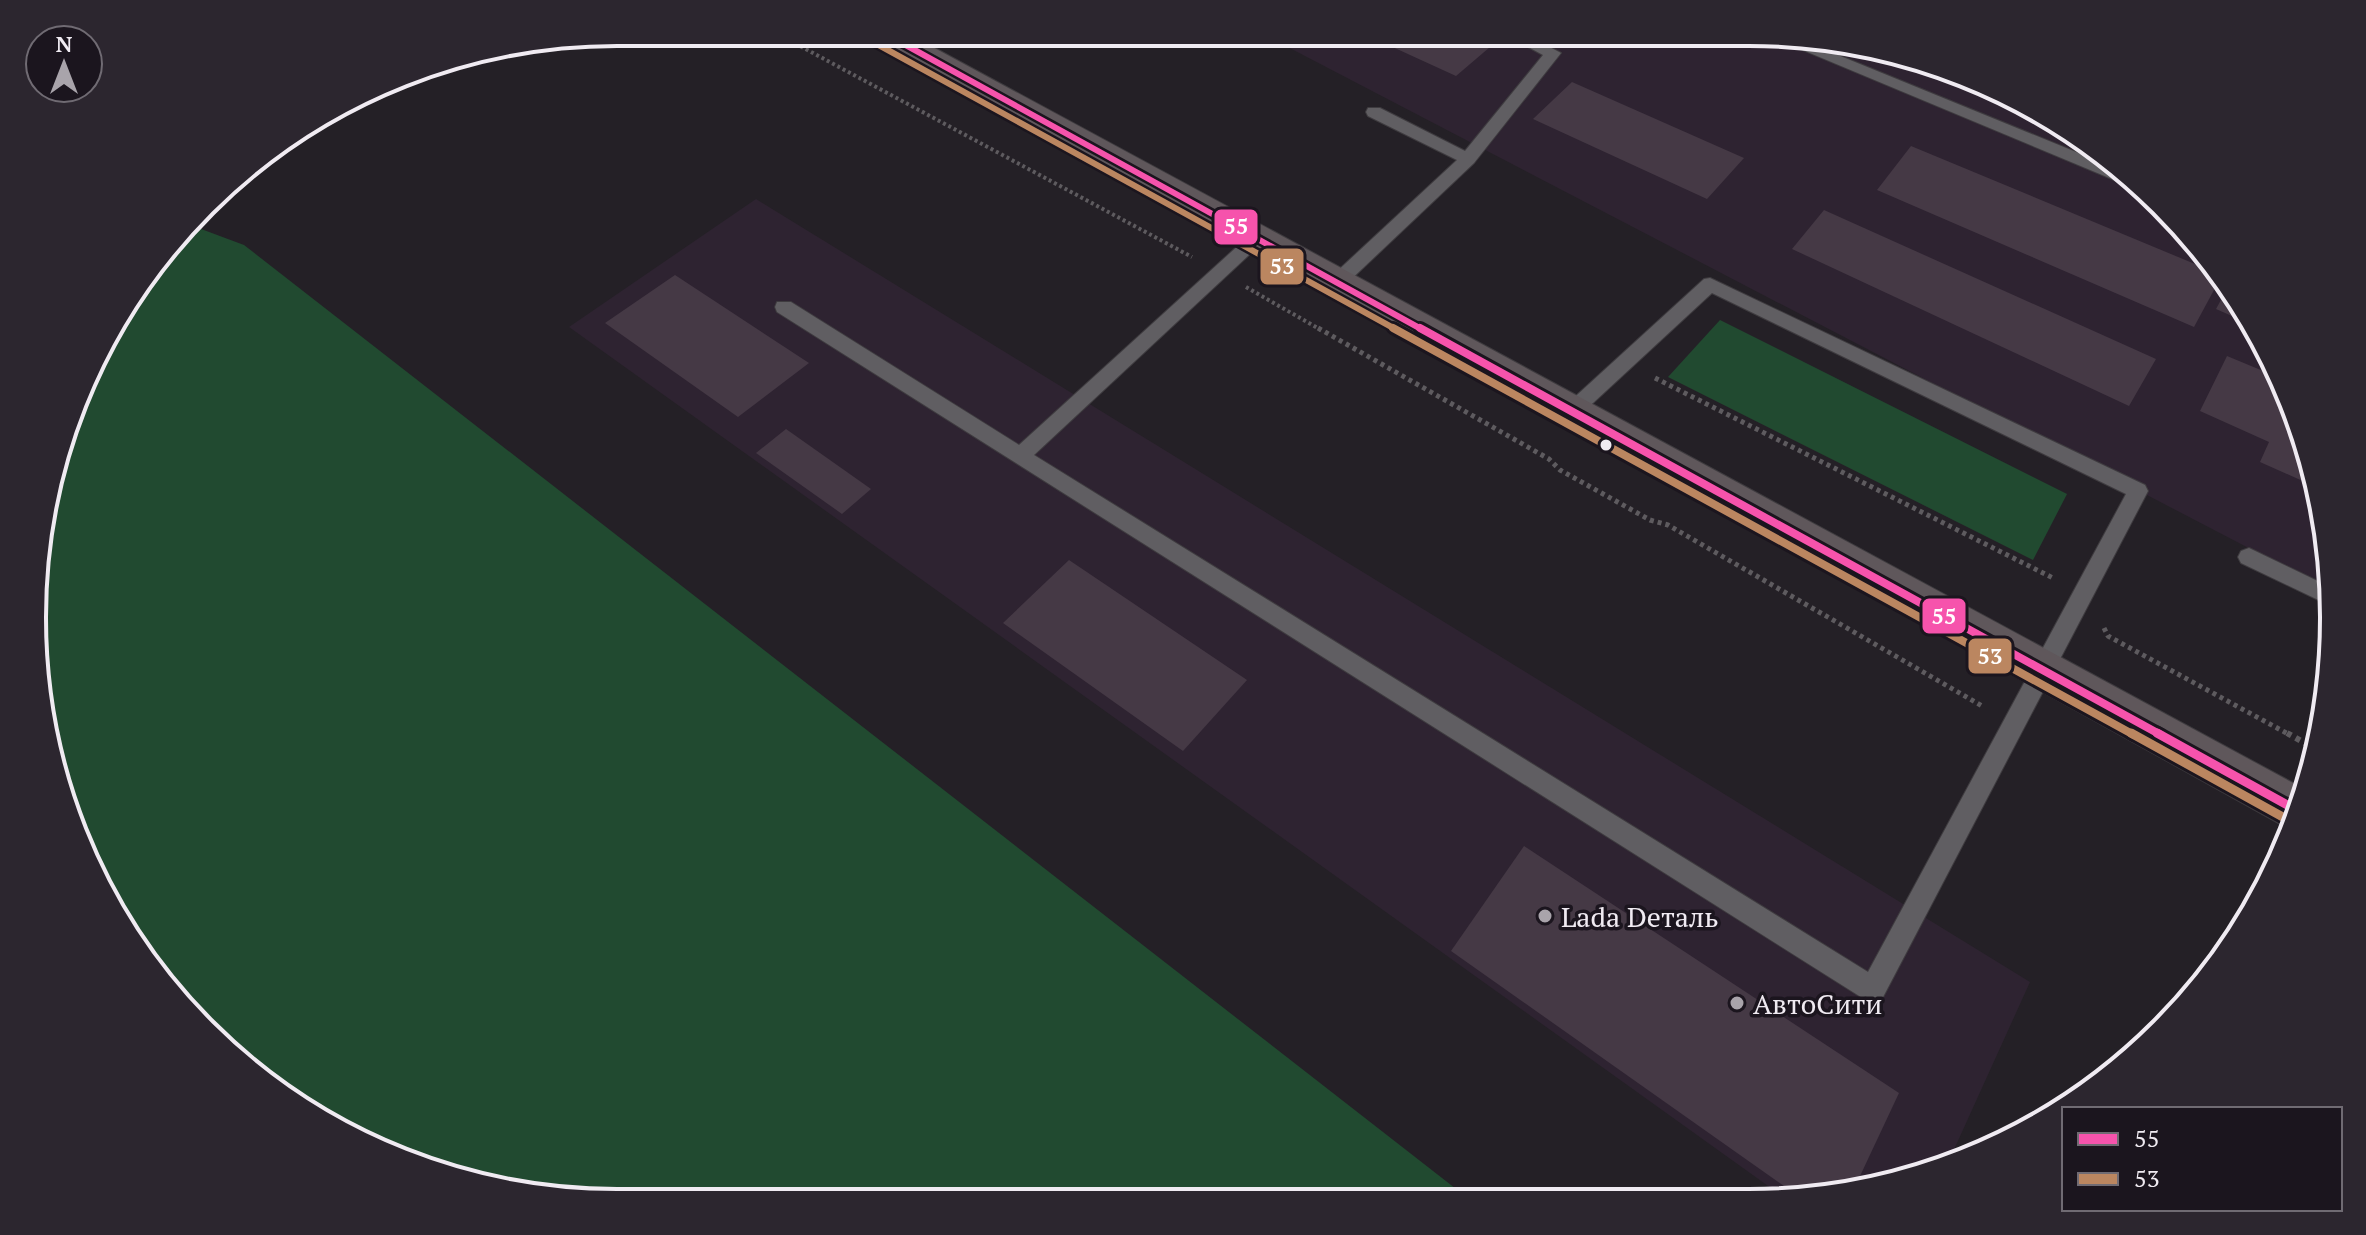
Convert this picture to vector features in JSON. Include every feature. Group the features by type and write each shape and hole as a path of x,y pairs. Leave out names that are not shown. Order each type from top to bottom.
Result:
{"main road":[{"path":"907,46 2288,806"}],"lane":[{"path":"1338,281 1468,159 1553,53 1538,46"},
{"path":"1832,52 2100,167"},
{"path":"1374,112 1468,159"},
{"path":"1020,456 1258,237"},
{"path":"784,307 1873,990 2138,491 1710,284 1573,410"},
{"path":"2249,557 2319,591"}],"path":[{"path":"800,46 1220,272 1549,459 1560,470 1650,520 1668,525 2013,724"},
{"path":"1625,362 2082,592 2108,636 2306,744"}],"shaded area":[{"path":"1286,46 1786,47 1896,65 1932,76 2001,105 2066,142 2125,188 2178,241 2224,300 2261,365 2290,434 2309,506 2319,585"},
{"path":"756,199 2030,982 1954,1150 1896,1170 1860,1178 1772,1188 569,327"}],"green space":[{"path":"199,228 244,245 1456,1189 580,1188 506,1178 434,1159 365,1130 300,1093 270,1071 213,1022 164,965 142,935 105,870 76,801 65,765 47,655 47,580 57,506 76,434 105,365 142,300"},
{"path":"1720,320 2067,494 2033,560 1668,377"}],"building":[{"path":"1390,46 1490,47 1456,76"},
{"path":"1572,82 1744,158 1707,199 1533,119"},
{"path":"1911,146 2198,265 2215,288 2194,327 1877,190"},
{"path":"1824,210 2156,359 2129,406 1792,249"},
{"path":"675,275 809,363 738,417 605,323"},
{"path":"2222,298 2234,317 2216,309"},
{"path":"2227,356 2264,371 2290,434 2304,481 2260,462 2269,442 2200,411"},
{"path":"786,429 871,489 842,514 756,453"},
{"path":"1069,560 1247,680 1183,751 1003,623"},
{"path":"1524,846 1899,1093 1859,1178 1787,1188 1451,951"}],"transit line":[{"name":"53","path":"880,46 2283,817"},
{"name":"55","path":"907,46 2288,806"}],"place":[{"name":"Lada Dеталь","path":"1545,916"},
{"name":"АвтоСити","path":"1737,1003"}]}
